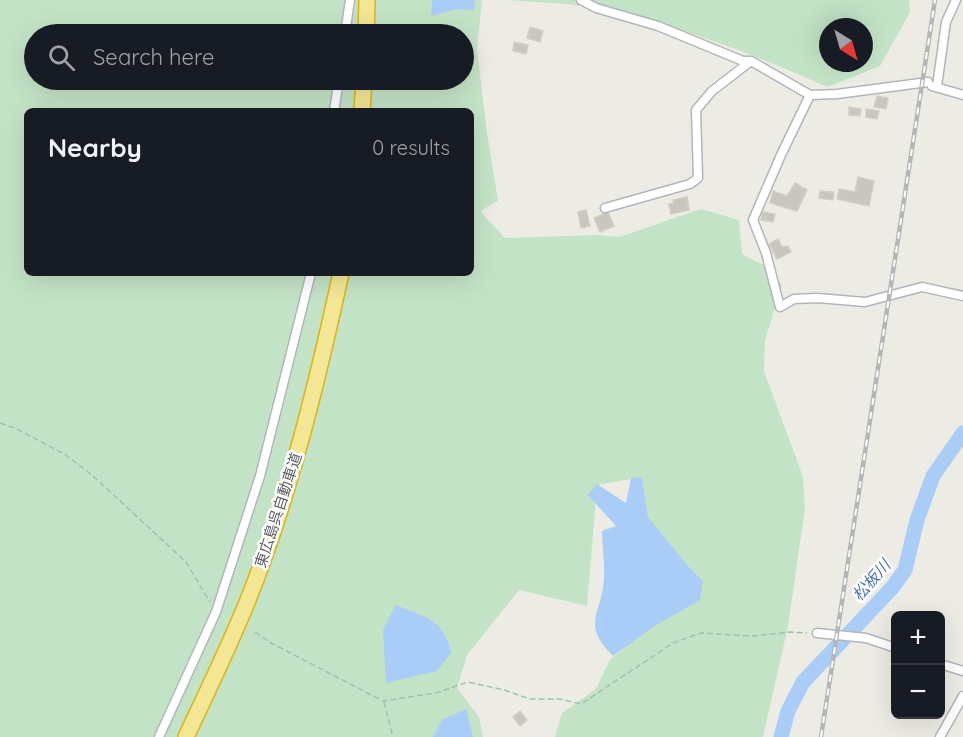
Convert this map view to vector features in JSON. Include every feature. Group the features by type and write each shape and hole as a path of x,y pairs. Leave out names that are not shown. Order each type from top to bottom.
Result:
{"highway":[{"path":"366,24 367,0"},
{"path":"362,108 363,90"},
{"name":"東広島呉自動車道","path":"186,737 248,599 280,510 323,353 340,276"}],"street":[{"path":"346,24 350,0"},
{"path":"581,0 596,8 658,26 743,61 751,61 810,95 932,85 963,95"},
{"path":"932,85 946,22 956,0"},
{"path":"605,208 690,184 698,178 696,110 712,91 751,61"},
{"path":"334,108 337,90"},
{"path":"810,95 753,220 766,254 780,307 794,299 818,298 865,302 922,287 963,296"},
{"path":"159,737 216,612 260,476 310,276"},
{"path":"817,633 866,638 891,646"},
{"path":"943,665 963,671"},
{"path":"940,737 963,696"}],"path":[{"path":"0,423 15,428 66,455 92,475 186,561 216,612"},
{"path":"255,632 271,643 383,701 436,693 468,682 504,690 530,699 560,699 581,704 673,643 700,633 752,636 790,632 817,633"},
{"path":"383,701 393,737"}],"green space":[{"path":"0,0 482,0 477,49 498,201 480,211 505,238 597,235 619,237 701,209 739,220 742,254 765,266 782,285 765,340 764,371 803,477 805,508 788,626 763,737 555,737 562,713 596,689 610,660 703,581 688,567 648,517 642,477 597,485 587,606 519,590 467,655 457,688 479,717 483,737 0,737"},
{"path":"509,0 909,0 910,12 880,66 873,69 873,18 819,18 819,72 865,72 827,87 735,49 671,27 607,11 558,3"}],"water":[{"path":"432,0 475,0 474,10 457,9 431,16"},
{"path":"642,477 648,517 703,581 700,600 653,627 613,656 597,635 595,618 604,578 602,531 616,526 588,495 597,484 626,503 631,478"},
{"path":"396,605 438,626 448,641 451,653 437,671 386,683 383,630"},
{"path":"466,709 473,737 433,737 442,720"}],"building":[{"path":"530,27 543,31 540,42 527,38"},
{"path":"514,42 528,45 526,54 513,51"},
{"path":"877,96 888,98 886,109 874,107"},
{"path":"849,107 861,109 860,116 849,115"},
{"path":"866,109 879,111 877,119 866,117"},
{"path":"858,177 874,181 869,206 837,199 839,189 855,192"},
{"path":"795,183 807,190 797,211 770,203 773,191 787,196"},
{"path":"820,191 834,192 833,200 819,198"},
{"path":"687,197 689,210 671,214 669,204 674,203 673,200"},
{"path":"586,210 590,226 581,228 578,212"},
{"path":"608,212 614,226 600,232 594,218"},
{"path":"763,212 775,214 773,222 761,220"},
{"path":"778,239 782,247 788,246 791,252 777,259 769,244"},
{"path":"520,711 527,720 520,726 513,717"}],"waterway":[{"name":"松板川","path":"781,737 788,711 803,682 892,588 905,570 917,520 933,476 963,433"}],"railway":[{"path":"821,737 935,0"}]}
